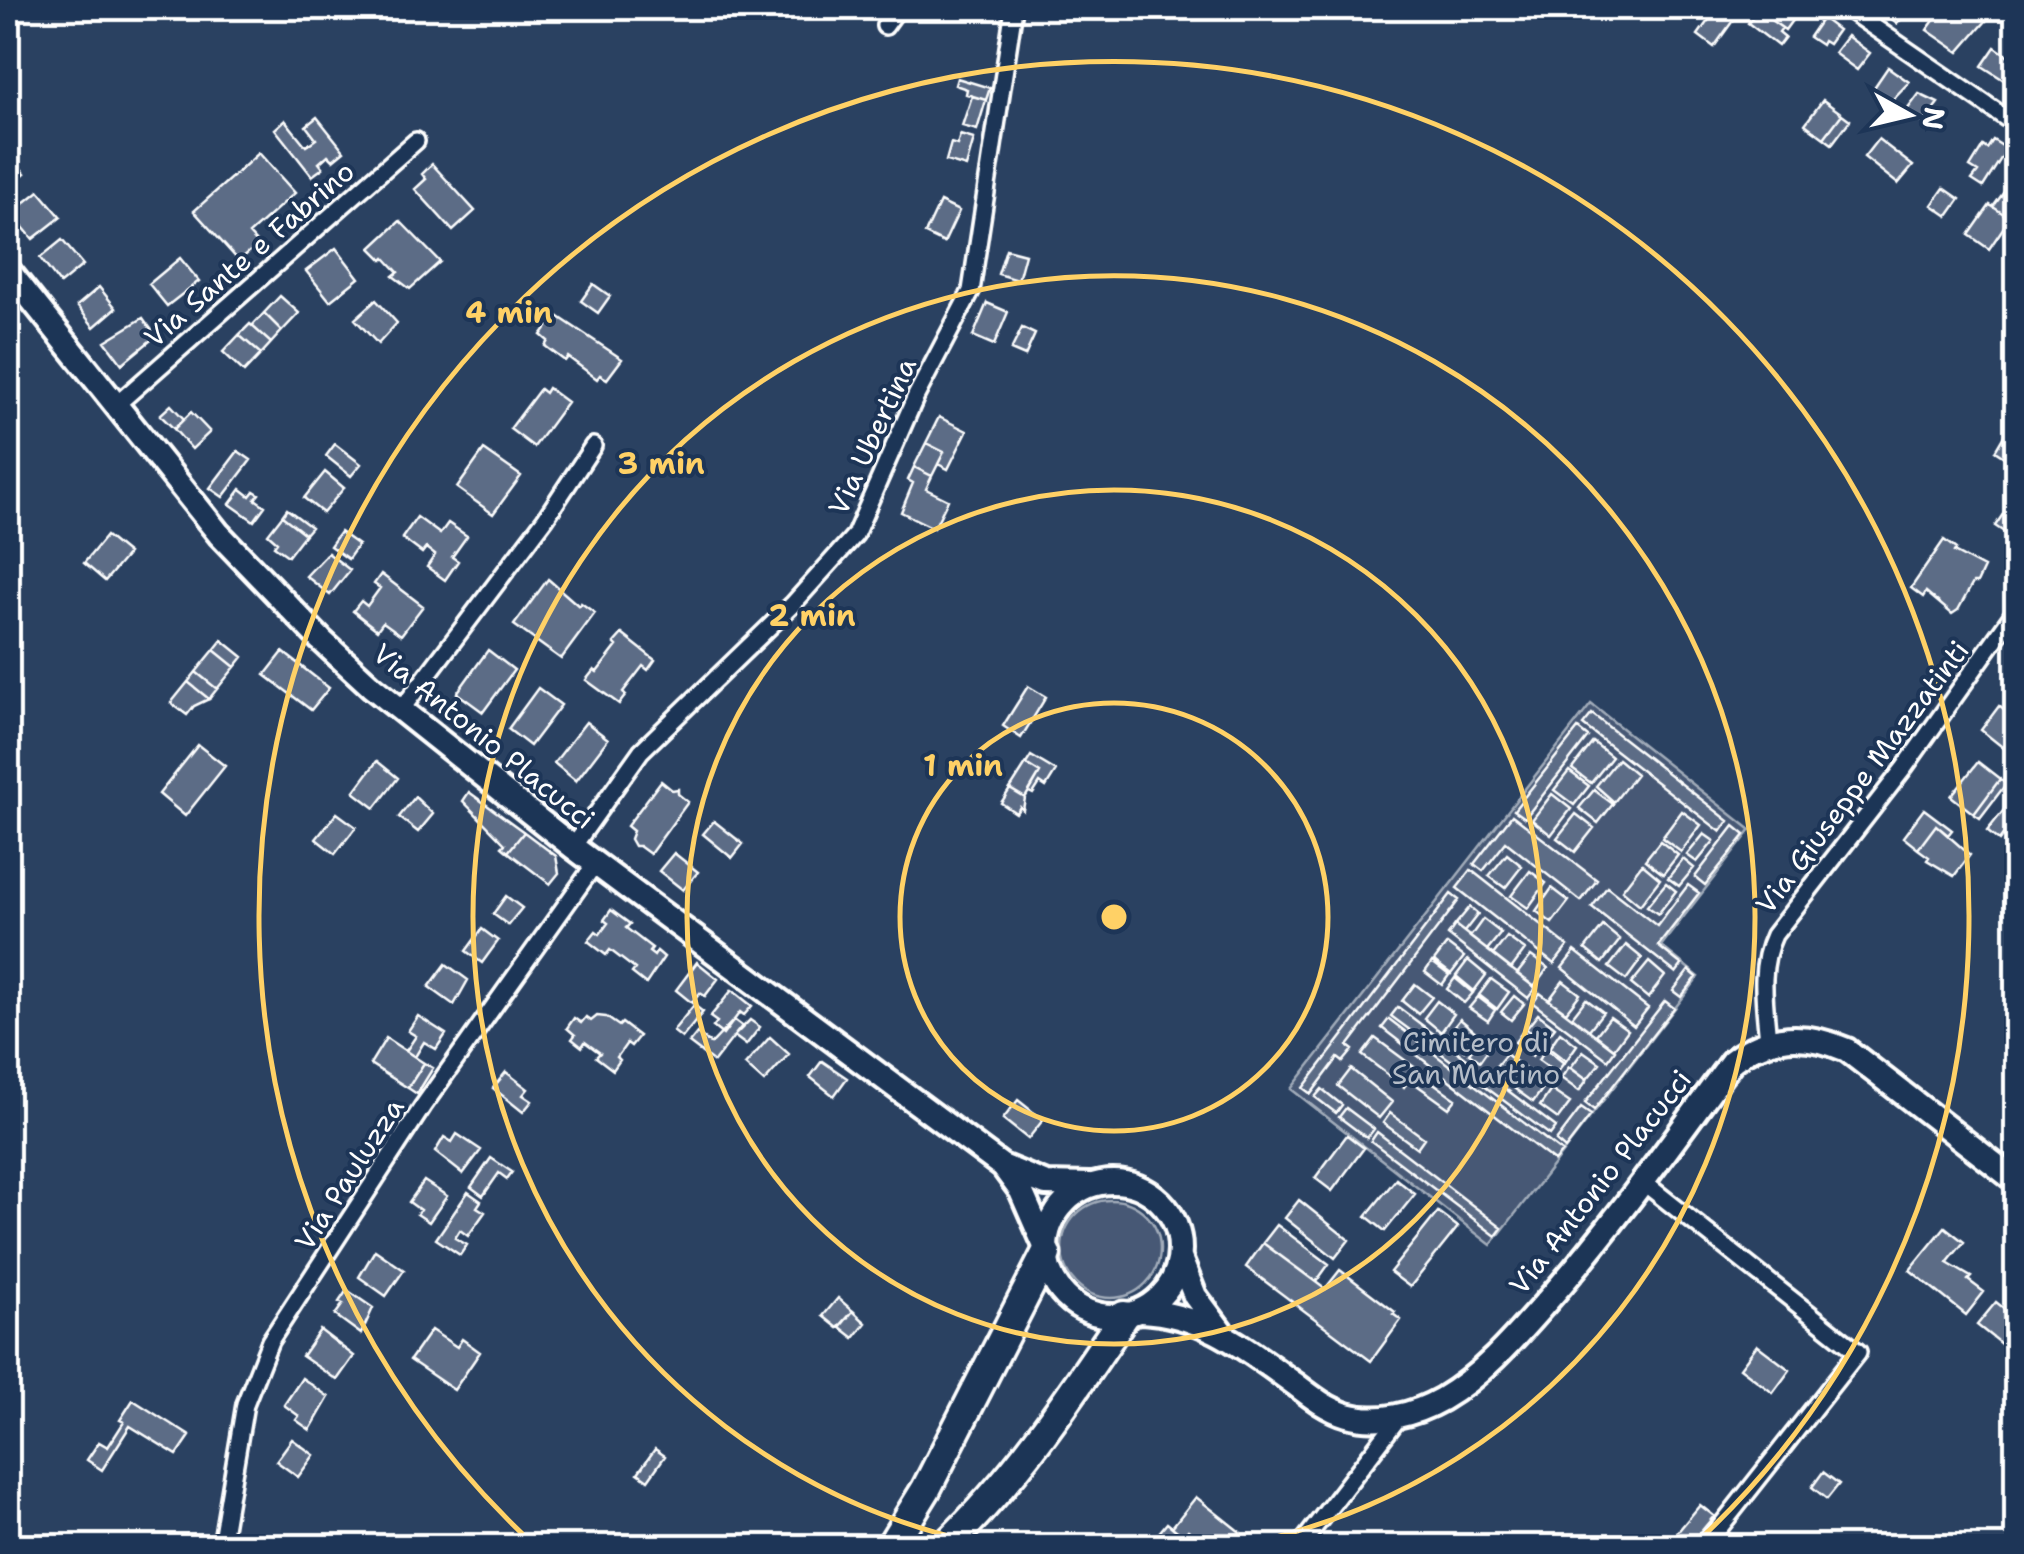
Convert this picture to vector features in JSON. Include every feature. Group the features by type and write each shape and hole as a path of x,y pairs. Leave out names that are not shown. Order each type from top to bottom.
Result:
{"highway":[{"path":"891,1546 926,1489 1046,1250"},
{"path":"945,1546 1030,1454 1132,1313"}],"main road":[{"name":"Via Antonio Placucci","path":"8,270 246,564 320,640 573,847 1002,1166 1046,1184 1124,1182 1143,1188 1160,1200 1180,1235 1180,1258 1196,1296 1224,1333"},
{"path":"1768,1040 1800,1036 1824,1040 1847,1050 2016,1181"},
{"name":"Via Antonio Placucci","path":"1002,1166 1021,1191 1046,1250 1051,1276 1072,1302 1102,1316 1182,1316 1224,1333 1327,1408 1350,1416 1400,1416 1441,1399 1488,1364 1588,1255 1732,1060 1768,1040"},
{"path":"1046,1250 1054,1216 1075,1193 1089,1185"},
{"path":"1132,1313 1167,1290 1180,1258"}],"street":[{"path":"885,26 898,8"},
{"name":"Via Ubertina","path":"573,847 641,751 792,605 855,535 916,396 971,290 1014,8"},
{"path":"1846,8 2016,125"},
{"name":"Via Sante e Fabrino","path":"116,405 416,140"},
{"path":"401,710 545,519 593,446"},
{"name":"Via Giuseppe Mazzatinti","path":"1768,1040 1763,978 1765,954 1774,935 1904,768 2016,610"},
{"name":"Via Pauluzza","path":"221,1546 245,1404 270,1340 423,1106 596,864"},
{"path":"1643,1182 1858,1352 1705,1546"},
{"path":"1300,1546 1400,1416"}],"green space":[{"name":"Cimitero di San Martino","path":"1591,704 1751,830 1661,946 1699,977 1491,1245 1291,1089"},
{"path":"1111,1200 1130,1204 1145,1215 1156,1230 1160,1249 1156,1268 1145,1283 1130,1294 1111,1298 1092,1294 1077,1283 1066,1268 1062,1249 1066,1230 1077,1215 1092,1204"}],"building":[{"path":"1717,8 1742,8 1714,47 1698,35"},
{"path":"1759,8 1771,14 1768,18 1782,28 1779,32 1785,37 1778,46 1748,23"},
{"path":"1773,8 1801,8 1785,30 1768,18"},
{"path":"1875,8 1910,8 1897,24"},
{"path":"1943,8 1966,8 1986,21 1959,52 1927,30"},
{"path":"1822,18 1838,30 1828,44 1823,41 1821,45 1809,37"},
{"path":"1847,36 1870,53 1857,70 1834,53"},
{"path":"1995,47 2016,61 2007,82 1982,66"},
{"path":"1888,67 1909,82 1891,101 1873,89"},
{"path":"957,78 990,88 986,100 966,94 967,89 955,85"},
{"path":"1919,94 1938,103 1923,123 1907,110"},
{"path":"972,96 986,100 977,130 962,126"},
{"path":"1823,100 1842,114 1824,138 1805,124"},
{"path":"1842,114 1850,120 1832,144 1824,138"},
{"path":"317,117 344,151 333,160 328,155 319,163 323,168 312,176 275,129 285,120 306,146 316,139 306,126"},
{"path":"960,135 974,139 966,167 946,161 951,143 957,145"},
{"path":"1878,139 1913,166 1898,184 1864,157"},
{"path":"1993,140 2007,149 1983,187 1972,180 1978,172 1970,167 1983,146 1987,149"},
{"path":"8,153 25,173 8,188"},
{"path":"259,153 295,193 249,234 258,244 239,261 194,211"},
{"path":"432,164 475,211 453,231 415,189 426,179 422,174"},
{"path":"1944,188 1960,199 1948,216 1932,205"},
{"path":"39,191 61,217 33,239 8,216"},
{"path":"2004,192 2016,200 2010,218 1993,207"},
{"path":"940,202 959,211 944,243 925,234"},
{"path":"1990,205 2010,218 1989,249 1969,235"},
{"path":"400,221 440,262 410,289 393,276 398,272 371,248"},
{"path":"62,240 83,265 60,284 40,258"},
{"path":"336,248 359,278 330,301 306,271"},
{"path":"1006,249 1025,254 1018,280 998,274"},
{"path":"180,258 199,281 167,306 149,284"},
{"path":"593,284 610,296 598,313 581,301"},
{"path":"99,287 116,308 94,327 77,306"},
{"path":"280,296 299,313 282,331 264,313"},
{"path":"376,300 397,323 378,344 355,319"},
{"path":"987,303 1008,312 994,345 973,336"},
{"path":"264,313 282,331 271,343 252,326"},
{"path":"556,315 622,359 607,379 600,375 597,379 568,357 565,361 545,346 548,341 541,335"},
{"path":"143,318 156,336 122,364 105,341"},
{"path":"250,324 271,343 261,354 239,335"},
{"path":"1022,328 1035,334 1025,356 1011,350"},
{"path":"239,335 261,354 244,372 223,352"},
{"path":"548,388 567,402 534,447 510,429 540,389 545,393"},
{"path":"171,405 184,419 174,429 160,415"},
{"path":"191,412 210,432 192,449 174,429"},
{"path":"2016,415 2014,443 2016,465 1995,451"},
{"path":"939,417 967,431 948,469 938,464 944,452 926,443"},
{"path":"926,443 944,452 932,476 914,467"},
{"path":"335,444 361,464 351,476 326,456"},
{"path":"484,450 521,476 493,514 457,488"},
{"path":"238,451 251,460 223,497 210,488"},
{"path":"914,467 932,476 926,489 948,500 934,528 901,512 913,483 908,480"},
{"path":"325,472 344,488 323,513 304,498"},
{"path":"241,489 250,496 254,491 259,494 255,499 265,506 254,521 230,504"},
{"path":"2012,501 2016,503 2016,540 1995,526"},
{"path":"287,509 311,527 305,534 282,516"},
{"path":"282,516 305,534 288,556 274,546 277,542 268,534"},
{"path":"417,517 440,534 448,523 467,536 452,557 458,561 445,580 427,567 435,555 426,548 422,553 402,538"},
{"path":"340,532 358,545 348,559 330,546"},
{"path":"106,536 128,554 105,581 84,563"},
{"path":"1944,540 1956,549 1954,552 1984,568 1952,614 1926,592 1923,597 1911,588"},
{"path":"328,553 350,570 330,595 306,576"},
{"path":"381,574 423,606 401,635 383,622 377,630 353,611 361,601 367,606 380,588 374,584"},
{"path":"548,579 579,606 581,603 595,613 561,659 514,625"},
{"path":"622,634 655,660 648,670 643,666 623,692 626,695 619,704 586,680 594,670 597,672"},
{"path":"222,640 243,657 235,667 214,650"},
{"path":"214,650 235,667 217,689 196,672"},
{"path":"488,650 514,670 483,712 457,693"},
{"path":"283,652 329,688 311,710 265,675"},
{"path":"196,672 217,689 209,699 188,682"},
{"path":"188,682 209,699 194,706 187,715 171,703"},
{"path":"1028,686 1046,697 1021,738 1003,726"},
{"path":"538,688 561,705 530,746 508,729"},
{"path":"1999,706 2016,720 2016,758 1981,730"},
{"path":"1592,714 1729,821 1721,832 1583,725"},
{"path":"586,722 608,739 576,781 554,763"},
{"path":"1578,729 1588,737 1525,818 1514,810"},
{"path":"1593,742 1612,757 1591,783 1572,769"},
{"path":"198,745 225,766 185,816 159,794"},
{"path":"1031,756 1056,771 1046,787 1040,783 1033,794 1029,792 1040,773 1026,764"},
{"path":"1618,759 1636,774 1614,802 1596,786"},
{"path":"377,761 398,778 375,808 354,792"},
{"path":"1978,762 2000,779 1974,814 1951,796"},
{"path":"1026,764 1040,773 1025,798 1010,789"},
{"path":"1569,771 1589,786 1574,805 1554,790"},
{"path":"2000,779 2006,784 1980,818 1974,814"},
{"path":"661,781 672,790 678,789 678,794 688,802 650,854 634,846 630,839 633,831 627,826"},
{"path":"1010,789 1025,798 1023,810 1020,807 1016,813 1001,803"},
{"path":"1594,790 1613,804 1598,823 1579,808"},
{"path":"469,792 524,832 508,852 502,847 505,844 463,801"},
{"path":"1552,794 1571,809 1551,835 1532,820"},
{"path":"415,797 433,814 418,832 399,817"},
{"path":"2008,805 2016,811 2016,818 1999,841 1987,831"},
{"path":"1924,809 1952,830 1948,835 1936,825 1918,849 1903,837"},
{"path":"1682,811 1701,825 1681,852 1662,838"},
{"path":"337,813 356,827 335,854 316,839"},
{"path":"1576,814 1594,828 1575,852 1557,838"},
{"path":"1512,815 1597,880 1581,901 1506,842 1483,871 1474,864"},
{"path":"714,821 743,844 732,858 703,834"},
{"path":"1936,825 1970,855 1954,876 1927,860 1929,857 1918,849"},
{"path":"1734,826 1745,835 1705,885 1695,877"},
{"path":"524,832 556,856 559,873 550,884 508,852"},
{"path":"1704,834 1714,841 1697,862 1687,855"},
{"path":"1660,841 1678,855 1663,874 1645,860"},
{"path":"674,853 698,872 683,890 659,871"},
{"path":"1507,854 1522,866 1505,888 1489,876"},
{"path":"1683,859 1694,868 1679,886 1668,878"},
{"path":"1642,864 1660,879 1640,905 1622,890"},
{"path":"1471,870 1568,946 1554,964 1457,888"},
{"path":"1530,871 1546,883 1528,908 1511,896"},
{"path":"1666,883 1676,891 1658,914 1647,906"},
{"path":"1688,885 1699,893 1658,946 1682,965 1676,973 1592,907 1607,887 1657,926"},
{"path":"1552,888 1569,901 1552,923 1536,911"},
{"path":"1451,894 1459,900 1348,1046 1353,1050 1343,1062 1338,1058 1311,1094 1303,1088"},
{"path":"506,896 522,908 508,925 493,914"},
{"path":"1470,907 1478,914 1464,932 1455,925"},
{"path":"611,910 630,924 626,928 652,948 649,952 654,956 657,951 664,957 646,984 632,973 635,969 610,950 606,955 588,941 596,931 600,934"},
{"path":"1483,919 1501,933 1487,950 1470,937"},
{"path":"1455,925 1536,988 1528,998 1448,935"},
{"path":"1603,926 1620,940 1602,963 1585,949"},
{"path":"482,929 498,941 482,963 466,951"},
{"path":"1507,937 1525,950 1511,969 1493,955"},
{"path":"1447,944 1464,957 1451,974 1434,961"},
{"path":"1626,945 1642,958 1626,980 1609,967"},
{"path":"1575,951 1648,1008 1634,1026 1562,968"},
{"path":"1531,956 1548,968 1534,987 1517,974"},
{"path":"1468,960 1486,975 1474,991 1456,976"},
{"path":"697,962 718,979 705,996 700,993 692,1003 676,990"},
{"path":"1432,962 1449,975 1442,985 1425,972"},
{"path":"1649,962 1665,976 1648,998 1631,984"},
{"path":"446,964 468,980 454,1005 429,987"},
{"path":"1689,970 1697,977 1681,997 1673,991"},
{"path":"1455,978 1473,993 1464,1003 1447,989"},
{"path":"1491,979 1509,992 1497,1009 1479,995"},
{"path":"1563,981 1580,994 1566,1012 1549,1000"},
{"path":"1415,984 1432,997 1418,1014 1402,1001"},
{"path":"732,990 752,1006 744,1015 740,1012 723,1035 713,1027 717,1022 710,1017"},
{"path":"1540,993 1615,1050 1608,1060 1533,1003"},
{"path":"1514,996 1524,1004 1511,1020 1501,1012"},
{"path":"1478,997 1495,1010 1488,1021 1469,1008"},
{"path":"1586,999 1603,1012 1589,1030 1572,1017"},
{"path":"1437,1001 1454,1014 1441,1032 1424,1018"},
{"path":"1665,1001 1674,1008 1594,1110 1585,1103"},
{"path":"694,1005 703,1012 682,1038 673,1031"},
{"path":"1398,1007 1475,1065 1469,1074 1391,1016"},
{"path":"1538,1014 1555,1027 1543,1042 1526,1029"},
{"path":"418,1016 446,1034 436,1049 424,1042 415,1057 406,1051 416,1036 408,1031"},
{"path":"597,1016 619,1026 622,1023 639,1036 631,1046 627,1043 613,1070 596,1057 600,1053 585,1042 582,1047 572,1039 575,1035 567,1028 574,1018 581,1023 586,1017 591,1021"},
{"path":"1610,1017 1628,1030 1614,1049 1596,1035"},
{"path":"1389,1019 1562,1152 1554,1161 1382,1028"},
{"path":"1460,1019 1477,1033 1464,1050 1447,1036"},
{"path":"734,1020 742,1026 714,1062 689,1043 697,1033 711,1044"},
{"path":"750,1020 760,1027 746,1045 734,1036"},
{"path":"1523,1031 1541,1046 1532,1056 1515,1042"},
{"path":"1560,1032 1577,1045 1566,1061 1549,1048"},
{"path":"1482,1036 1492,1044 1480,1061 1469,1053"},
{"path":"770,1037 789,1054 764,1082 745,1065"},
{"path":"386,1038 424,1063 408,1088 370,1064"},
{"path":"1375,1038 1417,1069 1404,1087 1362,1055"},
{"path":"1546,1049 1564,1063 1556,1073 1538,1060"},
{"path":"1583,1051 1600,1063 1587,1079 1571,1067"},
{"path":"1506,1054 1524,1068 1511,1084 1493,1070"},
{"path":"822,1061 847,1078 834,1096 810,1077"},
{"path":"424,1063 433,1068 417,1094 408,1088"},
{"path":"1569,1067 1587,1080 1579,1091 1561,1078"},
{"path":"1351,1069 1392,1102 1379,1118 1338,1086"},
{"path":"1482,1071 1556,1127 1550,1135 1476,1080"},
{"path":"1529,1071 1546,1084 1533,1102 1515,1089"},
{"path":"506,1072 528,1089 523,1095 532,1101 523,1112 493,1088"},
{"path":"1421,1074 1456,1099 1449,1108 1414,1083"},
{"path":"1322,1089 1342,1105 1336,1113 1315,1097"},
{"path":"1551,1090 1570,1103 1558,1119 1540,1106"},
{"path":"1018,1100 1043,1120 1028,1139 1003,1119"},
{"path":"1346,1108 1374,1129 1367,1138 1339,1117"},
{"path":"1581,1108 1591,1115 1565,1149 1556,1141"},
{"path":"1390,1113 1424,1138 1417,1148 1383,1123"},
{"path":"1377,1132 1502,1228 1496,1236 1371,1141"},
{"path":"457,1134 481,1150 463,1174 435,1152 444,1137 452,1142"},
{"path":"1347,1135 1364,1148 1332,1191 1315,1178"},
{"path":"491,1158 512,1172 507,1179 499,1173 483,1196 471,1187"},
{"path":"1396,1179 1415,1194 1385,1231 1366,1216"},
{"path":"424,1181 447,1196 429,1222 409,1202"},
{"path":"468,1192 481,1201 477,1207 485,1212 468,1236 460,1230 455,1238 467,1245 460,1255 436,1239"},
{"path":"1299,1200 1349,1240 1335,1258 1285,1218"},
{"path":"1438,1212 1458,1227 1410,1287 1390,1272"},
{"path":"1277,1225 1329,1264 1316,1282 1263,1243"},
{"path":"1945,1227 1964,1242 1947,1263 1971,1277 1968,1280 1984,1292 1966,1315 1910,1270"},
{"path":"1263,1243 1325,1289 1340,1270 1395,1312 1401,1320 1371,1361 1246,1267"},
{"path":"375,1250 404,1270 386,1296 359,1277"},
{"path":"347,1290 373,1308 361,1334 335,1315"},
{"path":"838,1298 853,1311 838,1328 823,1316"},
{"path":"1996,1302 2016,1314 2016,1356 1977,1325"},
{"path":"853,1311 866,1323 854,1338 840,1327"},
{"path":"320,1330 354,1356 337,1380 302,1356"},
{"path":"431,1330 457,1347 462,1339 480,1352 454,1390 410,1360"},
{"path":"1757,1345 1790,1370 1773,1393 1740,1368"},
{"path":"302,1378 329,1397 310,1430 284,1405"},
{"path":"133,1400 190,1436 177,1455 130,1426 102,1470 87,1460 99,1442 108,1447"},
{"path":"292,1439 314,1455 298,1477 276,1461"},
{"path":"655,1449 665,1456 648,1480 638,1473"},
{"path":"1823,1472 1839,1484 1827,1499 1812,1487"},
{"path":"1196,1497 1240,1532 1229,1546 1208,1546 1188,1530 1183,1536 1172,1527"},
{"path":"1700,1505 1714,1516 1689,1546 1666,1546"},
{"path":"1167,1523 1190,1541 1185,1546 1172,1546 1157,1535"}]}
